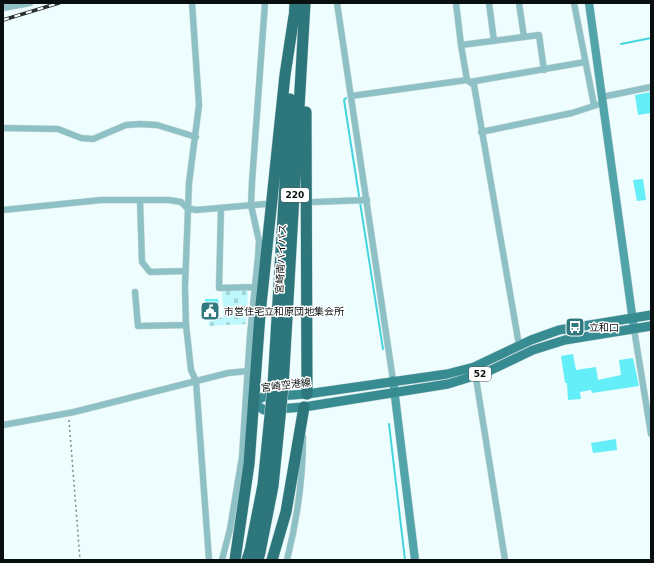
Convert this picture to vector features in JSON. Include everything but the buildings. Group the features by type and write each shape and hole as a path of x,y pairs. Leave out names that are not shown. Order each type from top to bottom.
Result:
{"highway":[{"name":"宮崎南バイパス","path":"278,387 295,3"},
{"name":"宮崎南バイパス","path":"254,556 278,387 305,3"},
{"path":"235,560 249,464 253,403 282,102 294,16"},
{"name":"220","path":"302,53 306,119 307,394"},
{"path":"272,560 286,512 304,407"}],"main road":[{"name":"宮崎空港線","path":"651,315 559,330 519,345 474,372 393,380 372,385 307,394 263,397 253,403 264,410 304,407 448,384 474,372 565,340 651,326"},
{"path":"324,391 325,403"}],"street":[{"path":"3,8 30,3"},
{"path":"192,3 199,106 187,208 186,324 191,370 196,381 209,560"},
{"path":"222,560 230,529 242,457 254,287 259,241 251,205 265,3"},
{"path":"337,3 393,380 415,560"},
{"path":"456,3 461,45 468,81 474,85 519,345"},
{"path":"489,3 494,41"},
{"path":"519,3 524,37"},
{"path":"574,3 594,105"},
{"path":"589,3 634,329 651,434"},
{"path":"461,45 539,35 544,70"},
{"path":"351,96 544,70 585,62"},
{"path":"481,132 572,113 603,100 651,87"},
{"path":"3,128 58,129 81,138 93,139 126,125 140,124 157,125 196,137"},
{"path":"3,210 101,200 181,202 187,208 196,210 265,204"},
{"path":"140,200 142,262 150,272 186,271"},
{"path":"314,202 367,200"},
{"path":"221,208 219,288 254,287"},
{"path":"134,292 138,326 186,324"},
{"path":"3,426 69,413 228,373 248,371"},
{"path":"474,372 505,560"},
{"path":"287,560 297,516 303,460 304,407"}],"path":[{"path":"69,413 80,560"}],"green space":[{"path":"245,290 248,292 246,324 209,326 209,320 224,317 222,291"}],"waterway":[{"path":"621,44 651,38"},
{"path":"346,98 344,100 383,349"},
{"path":"389,424 405,560"}],"railway":[{"path":"3,20 59,3"}],"place":[{"name":"市営住宅立和原団地集会所","path":"210,311"},
{"name":"立和口","path":"575,327"}]}
